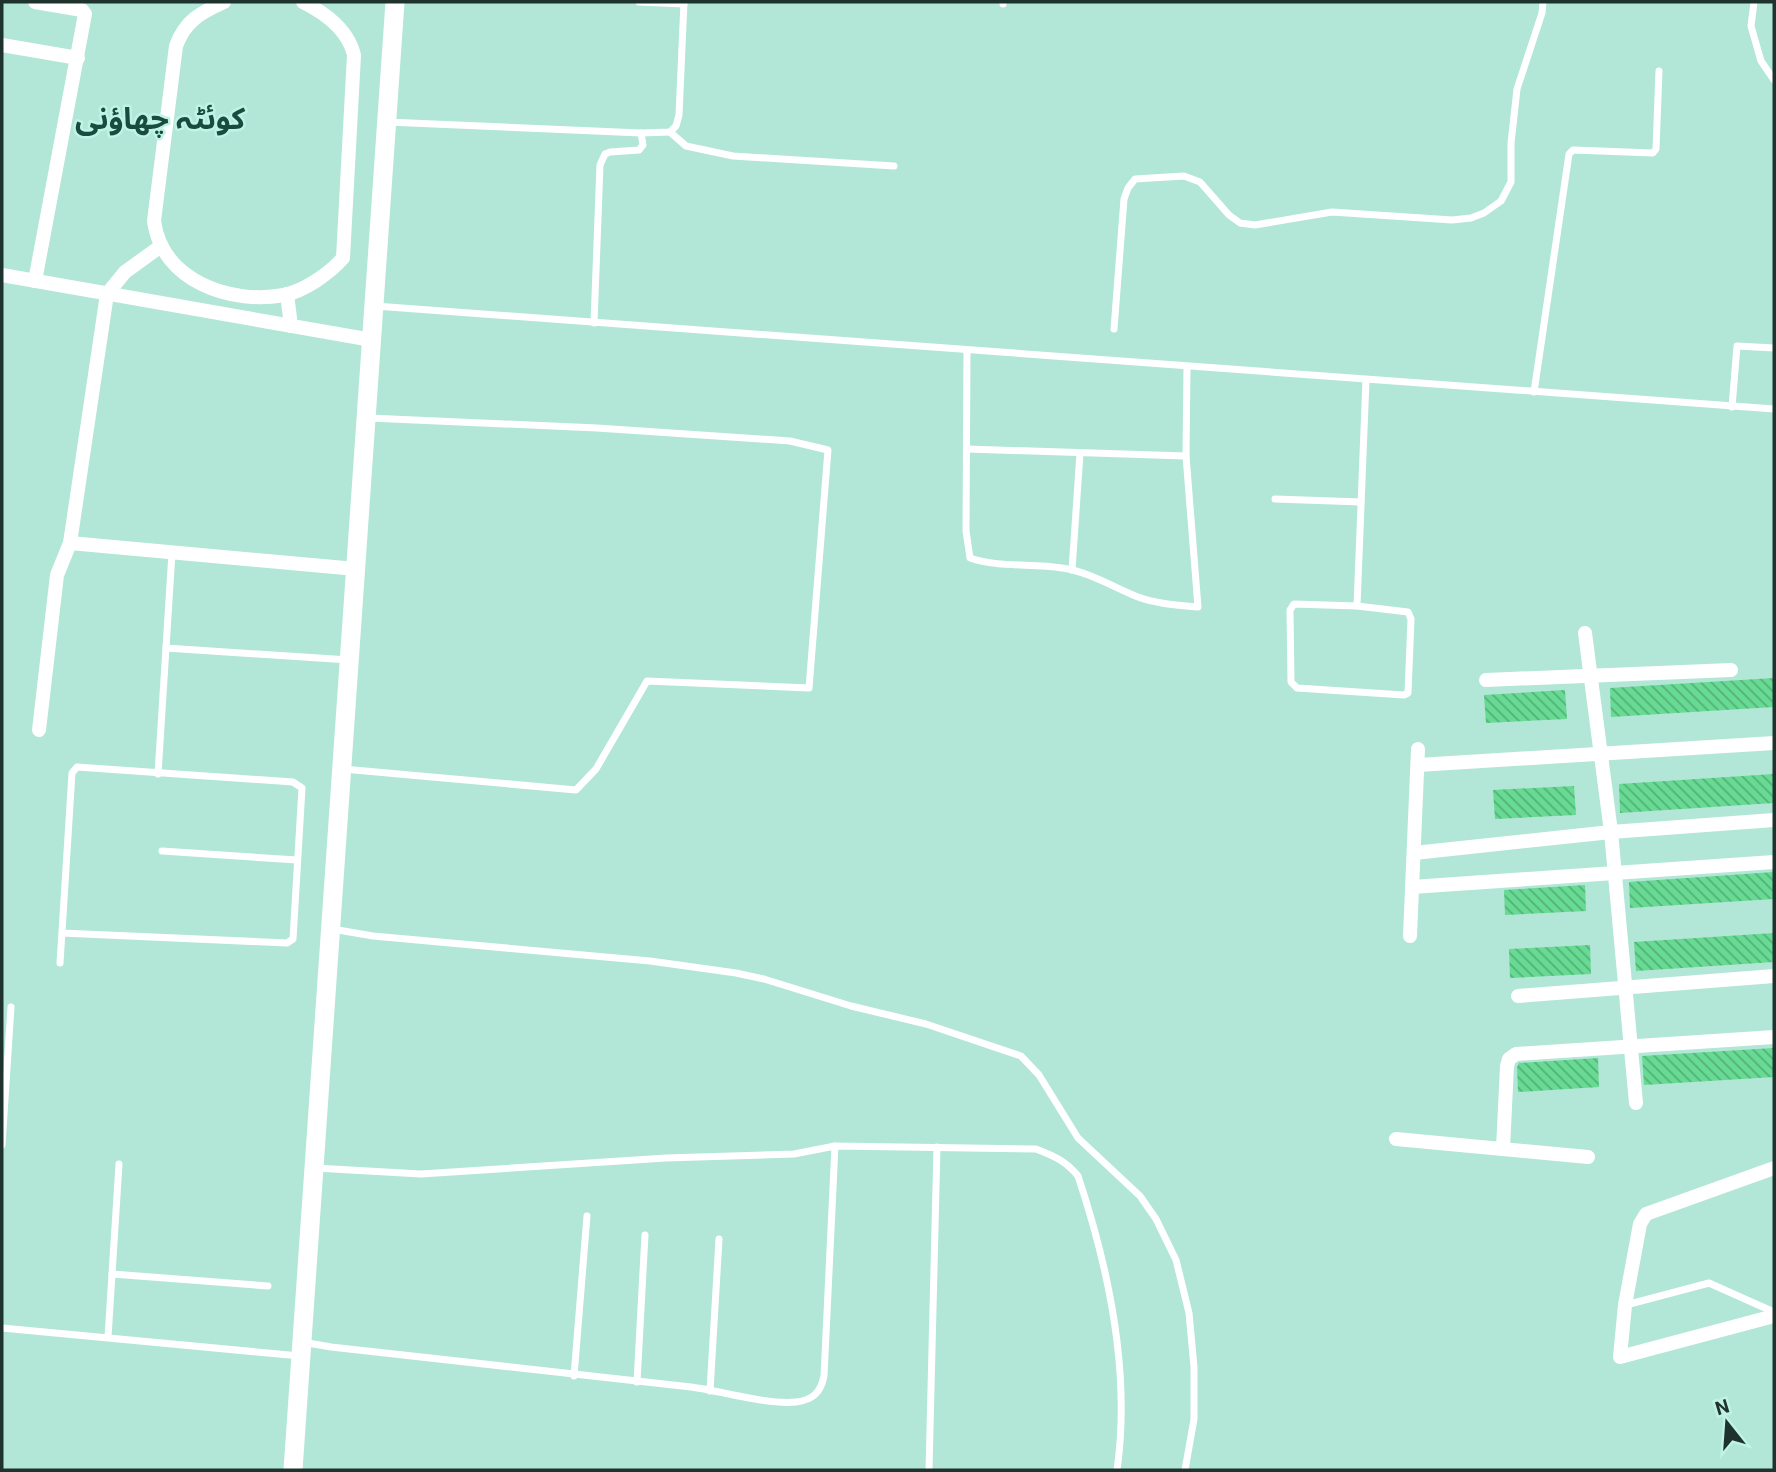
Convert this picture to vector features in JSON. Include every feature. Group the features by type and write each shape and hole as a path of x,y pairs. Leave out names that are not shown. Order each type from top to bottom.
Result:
{"main road":[{"path":"293,1470 395,2"}],"street":[{"path":"35,2 82,10 85,14 35,281"},
{"path":"224,2 202,12 182,29 176,46 155,206 156,233 161,246 187,277 216,291 254,297 286,294 324,274 342,258 347,153 355,67 352,47 333,19 303,2"},
{"path":"2,45 78,58"},
{"path":"39,730 57,575 70,542 107,294 125,272 161,246"},
{"path":"2,275 372,340"},
{"path":"286,294 291,326"},
{"path":"70,542 356,569"},
{"path":"1585,633 1611,832 1636,1103"},
{"path":"1486,680 1731,670"},
{"path":"1418,765 1774,743"},
{"path":"1410,936 1418,749"},
{"path":"1414,853 1611,832 1774,821"},
{"path":"1412,887 1774,862"},
{"path":"1518,996 1774,976"},
{"path":"1503,1148 1509,1059 1516,1054 1774,1037"},
{"path":"1396,1139 1588,1157"},
{"path":"1774,1168 1646,1214 1640,1224 1625,1305 1620,1357 1774,1314"}],"lane":[{"path":"639,2 684,3 679,115 670,132"},
{"path":"1114,329 1124,199 1135,179 1184,176 1200,182 1229,215 1240,223 1255,225 1332,212 1452,220 1471,218 1484,213 1501,201 1511,182 1511,143 1517,89 1542,13 1543,2"},
{"path":"1754,2 1751,26 1761,61 1774,80"},
{"path":"1534,392 1569,153 1573,150 1653,153 1656,149 1659,71"},
{"path":"387,122 641,134 670,132 686,146 733,156 894,166"},
{"path":"594,323 600,166 605,154 639,150 643,145 641,134"},
{"path":"374,306 1774,409"},
{"path":"1732,407 1737,346 1774,348"},
{"path":"967,350 966,531 970,558 983,563 1072,570 1112,584 1142,599 1198,607 1186,456 1187,367"},
{"path":"1357,606 1366,380"},
{"path":"342,769 576,790 596,769 648,681 809,688 828,450 790,441 611,429 366,418"},
{"path":"967,449 1186,456"},
{"path":"1072,570 1080,453"},
{"path":"1275,499 1361,502"},
{"path":"158,774 172,552"},
{"path":"1294,604 1357,606 1408,612 1411,619 1408,693 1404,695 1297,688 1293,685 1290,610 1294,604"},
{"path":"166,648 350,660"},
{"path":"60,963 72,773 77,767 292,782 302,788 293,939 287,943 62,933"},
{"path":"162,851 297,860"},
{"path":"331,929 373,936 650,961 736,973 926,1024 1021,1056 1039,1075 1078,1139 1140,1196 1156,1219 1176,1260 1189,1313 1194,1367 1194,1419 1185,1470"},
{"path":"2,1145 11,1007"},
{"path":"314,1168 421,1174 666,1158 794,1154 835,1146 1036,1149 1058,1157 1069,1164 1079,1176 1114,1313 1118,1342 1121,1443 1117,1470"},
{"path":"2,1328 108,1338 301,1349 331,1347 797,1402 818,1393 822,1387 835,1146"},
{"path":"929,1470 937,1147"},
{"path":"108,1338 119,1164"},
{"path":"575,1376 586,1216"},
{"path":"637,1382 645,1235"},
{"path":"710,1391 719,1239"},
{"path":"112,1274 268,1286"},
{"path":"1625,1305 1709,1283 1774,1314"}],"building":[{"path":"1774,678 1774,707 1611,717 1610,688"},
{"path":"1565,690 1567,719 1486,723 1484,695"},
{"path":"1774,774 1774,803 1620,813 1619,784"},
{"path":"1574,786 1576,815 1495,819 1493,790"},
{"path":"1774,872 1774,899 1630,908 1629,882"},
{"path":"1585,885 1586,911 1505,915 1504,890"},
{"path":"1774,933 1774,962 1636,971 1634,942"},
{"path":"1590,945 1591,974 1510,978 1509,949"},
{"path":"1774,1048 1774,1077 1644,1085 1642,1056"},
{"path":"1598,1058 1599,1087 1518,1092 1519,1063"}],"district":[{"name":"کوئٹہ چھاؤنی","path":"160,118"}]}
